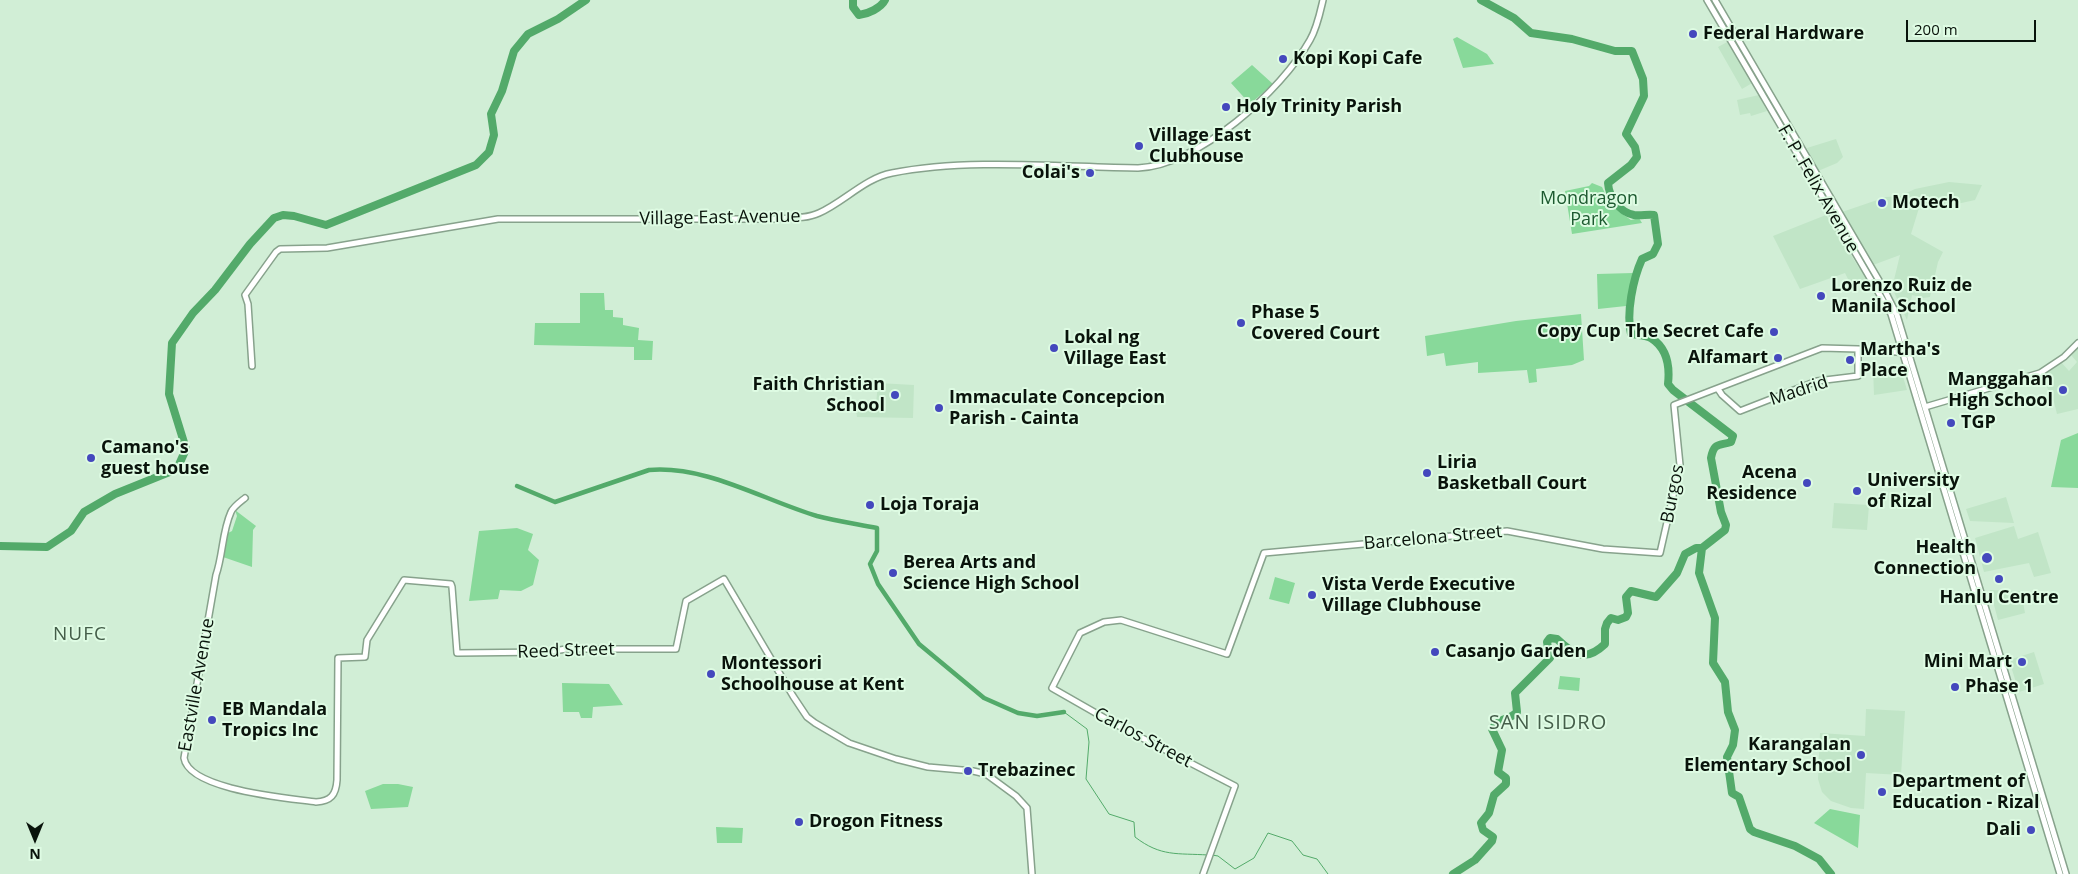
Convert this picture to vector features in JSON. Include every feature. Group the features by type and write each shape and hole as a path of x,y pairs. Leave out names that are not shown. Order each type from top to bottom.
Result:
{"street":[{"name":"Village East Avenue","path":"252,366 248,304 245,295 276,252 282,249 327,248 498,219 765,220 812,216 832,207 879,177 890,173 914,170 991,165 1129,168 1154,166 1198,148 1222,134 1278,84 1311,39 1320,15 1323,0"},
{"name":"F. P. Felix Avenue","path":"1707,0 1781,120"},
{"name":"F. P. Felix Avenue","path":"1715,0 1891,314 1925,407 2066,874"},
{"path":"1925,407 2040,373 2064,356 2078,343"},
{"path":"1718,389 1822,348 1906,353"},
{"name":"Madrid","path":"1718,389 1740,411 1817,382 1858,376 1858,349"},
{"name":"F. P. Felix Avenue","path":"1906,353 2060,874"},
{"name":"Burgos","path":"1660,552 1680,465 1674,406 1718,389"},
{"name":"Eastville Avenue","path":"244,498 230,513 216,575 186,745 184,758 186,766 206,780 251,792 316,802 332,797 336,790 337,780 338,658 366,657 368,637 404,580 450,584 452,587 457,653"},
{"name":"Barcelona Street","path":"1052,688 1080,633 1104,622 1121,620 1227,654 1264,552 1507,531 1603,549 1660,552"},
{"name":"Reed Street","path":"457,653 548,652 566,649 676,649 686,601 724,579 793,696 807,717 815,723 849,743 887,757 928,767 974,771 986,774 1016,796 1027,808 1032,874"},
{"path":"1978,584 1985,582"},
{"name":"Carlos Street","path":"1052,688 1115,724 1234,786 1202,874"}],"shaded area":[{"path":"1729,41 1754,82 1742,89 1718,47"},
{"path":"1759,95 1767,111 1751,116 1750,113 1740,115 1737,100"},
{"path":"1836,139 1843,157 1837,163 1818,171 1807,148"},
{"path":"1949,182 1982,185 1975,200 1934,209 1919,208 1911,234 1943,252 1938,262 1930,297 1923,298 1912,295 1907,320 1892,288 1900,255 1873,265 1842,212 1886,197 1900,196 1915,189"},
{"path":"1826,215 1859,268 1863,270 1868,282 1852,287 1845,273 1800,289 1773,236"},
{"name":"Manggahan High School","path":"2077,348 2078,409 2057,414 2054,402 2042,377 2061,362 2069,371 2077,362 2071,355"},
{"path":"1900,367 1907,390 1874,395 1873,368"},
{"name":"Faith Christian School","path":"878,383 914,385 913,418 857,417 856,411 872,410 872,405 876,404"},
{"path":"2006,497 2014,523 1970,521 1966,509"},
{"path":"1834,503 1869,505 1867,530 1832,528"},
{"path":"2014,526 2018,539 2038,532 2051,573 2034,577 2029,563 1984,572 1975,538"},
{"path":"1990,590 2021,591 2025,613 1998,620"},
{"path":"2034,652 2044,684 2019,692 2009,660"},
{"name":"Karangalan Elementary School","path":"1866,709 1905,711 1901,775 1866,773 1864,809 1851,808 1831,801 1822,792 1818,779 1820,733 1865,736"}],"green space":[{"path":"1457,37 1487,54 1494,64 1463,68 1453,39"},
{"path":"1252,65 1273,84 1250,104 1231,83"},
{"name":"Mondragon Park","path":"1592,183 1602,187 1611,206 1631,220 1639,218 1642,223 1572,234 1565,191 1589,186"},
{"path":"1633,273 1626,306 1598,309 1597,274"},
{"path":"580,293 604,293 605,310 613,310 613,317 623,318 623,325 639,328 638,340 653,341 652,360 634,360 634,347 534,345 535,323 580,323"},
{"path":"1581,314 1584,360 1572,365 1536,369 1537,382 1529,383 1527,370 1478,373 1478,362 1446,366 1444,353 1427,356 1425,336 1516,321"},
{"path":"2078,433 2078,488 2051,487 2061,440"},
{"path":"235,510 256,526 253,530 252,567 223,557 228,533 232,531 237,516"},
{"path":"517,528 533,534 528,550 539,560 533,585 521,591 500,590 498,599 469,601 479,531"},
{"path":"1275,577 1295,583 1289,604 1269,599"},
{"path":"1560,676 1580,678 1579,691 1558,689"},
{"path":"562,683 609,684 623,705 593,707 592,718 581,718 579,712 563,712"},
{"path":"383,784 413,787 408,807 371,809 365,791"},
{"path":"1830,809 1860,815 1858,848 1814,823"},
{"path":"716,827 743,828 742,843 717,843"}],"waterway":[{"path":"0,546 47,547 71,531 84,512 115,494 177,469 186,449 169,394 172,343 193,313 215,290 250,244 274,218 283,215 294,216 326,225 476,165 489,152 494,135 491,114 502,91 514,51 528,34 558,19 586,0"},
{"path":"853,0 853,7 859,15 881,6 885,0"},
{"path":"1453,874 1475,860 1492,841 1493,837 1483,830 1481,823 1489,813 1494,795 1506,784 1506,778 1498,772 1502,750 1492,729 1498,722 1511,717 1517,712 1515,693 1550,658 1547,642 1550,638 1557,639 1574,653 1580,655 1586,655 1598,650 1605,644 1605,629 1611,618 1618,620 1626,617 1628,613 1626,597 1631,591 1656,597 1677,573 1685,554 1696,548 1702,548 1725,530 1726,525 1721,512 1711,458 1715,447 1731,442 1733,436 1673,390 1668,384 1668,364 1661,347 1647,336 1631,334 1629,316 1636,276 1642,259 1653,254 1658,244 1654,215 1634,215 1624,211 1610,193 1608,183 1631,165 1637,157 1635,147 1626,134 1644,96 1643,79 1632,51 1615,51 1572,39 1531,33 1514,18 1481,0"},
{"path":"517,486 555,502 649,470 670,470 713,478 817,516 877,528 877,551 870,564 878,584 919,644 984,698 1018,713 1037,716 1064,712"},
{"path":"1702,548 1699,573 1715,618 1713,663 1725,682 1728,712 1735,730 1733,745 1727,757 1732,793 1739,797 1750,829 1795,846 1819,859 1831,874"},
{"path":"1064,712 1087,729 1089,742 1086,779 1109,814 1134,822 1135,837 1153,848 1170,853 1208,855"},
{"path":"1212,855 1218,856 1235,869 1254,858 1268,833 1292,841 1303,855 1317,859 1328,874"}],"place":[{"name":"Federal Hardware","path":"1693,34"},
{"name":"Kopi Kopi Cafe","path":"1283,59"},
{"name":"Holy Trinity Parish","path":"1226,107"},
{"name":"Village East Clubhouse","path":"1139,146"},
{"name":"Colai's","path":"1090,173"},
{"name":"Motech","path":"1882,203"},
{"name":"Lorenzo Ruiz de Manila School","path":"1821,296"},
{"name":"Phase 5 Covered Court","path":"1241,323"},
{"name":"Copy Cup The Secret Cafe","path":"1774,332"},
{"name":"Lokal ng Village East","path":"1054,348"},
{"name":"Alfamart","path":"1778,358"},
{"name":"Martha's Place","path":"1850,360"},
{"name":"Manggahan High School","path":"2063,390"},
{"name":"Faith Christian School","path":"895,395"},
{"name":"Immaculate Concepcion Parish - Cainta","path":"939,408"},
{"name":"TGP","path":"1951,423"},
{"name":"Camano's guest house","path":"91,458"},
{"name":"Liria Basketball Court","path":"1427,473"},
{"name":"Acena Residence","path":"1807,483"},
{"name":"University of Rizal","path":"1857,491"},
{"name":"Loja Toraja","path":"870,505"},
{"name":"Health Connection","path":"1987,558"},
{"name":"Berea Arts and Science High School","path":"893,573"},
{"name":"Hanlu Centre","path":"1999,579"},
{"name":"Vista Verde Executive Village Clubhouse","path":"1312,595"},
{"name":"Casanjo Garden","path":"1435,652"},
{"name":"Mini Mart","path":"2022,662"},
{"name":"Montessori Schoolhouse at Kent","path":"711,674"},
{"name":"Phase 1","path":"1955,687"},
{"name":"EB Mandala Tropics Inc","path":"212,720"},
{"name":"Karangalan Elementary School","path":"1861,755"},
{"name":"Trebazinec","path":"968,771"},
{"name":"Department of Education - Rizal","path":"1882,792"},
{"name":"Drogon Fitness","path":"799,822"},
{"name":"Dali","path":"2031,830"}],"district":[{"name":"NUFC","path":"80,635"},
{"name":"SAN ISIDRO","path":"1548,723"}]}
